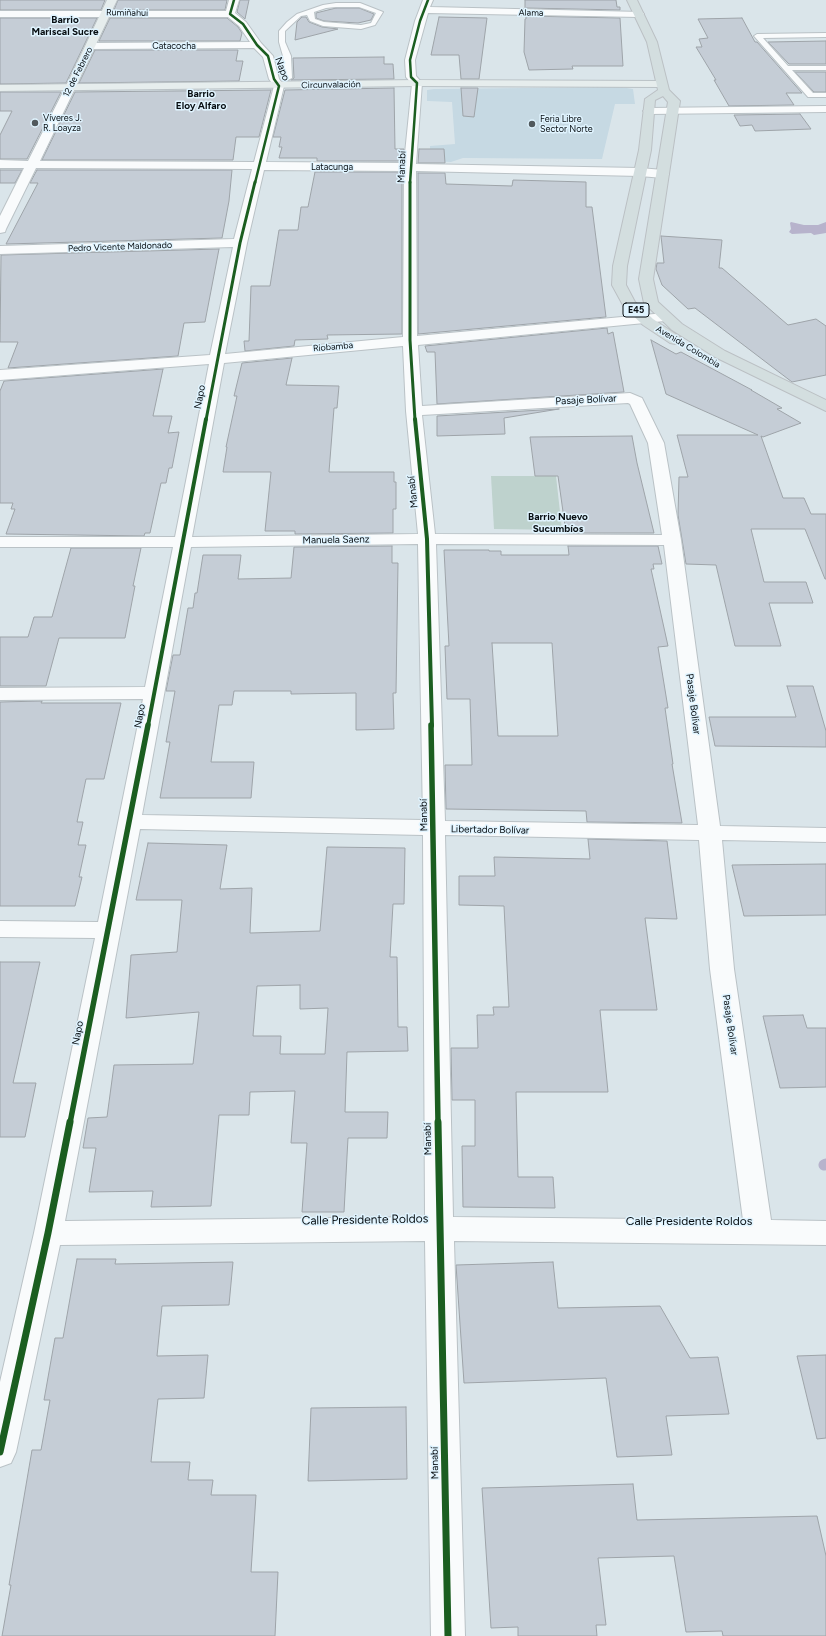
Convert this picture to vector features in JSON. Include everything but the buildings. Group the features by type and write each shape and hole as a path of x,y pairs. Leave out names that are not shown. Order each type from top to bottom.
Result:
{"main road":[{"name":"12 de Febrero","path":"72,84 112,0"},
{"name":"Avenida Colombia","path":"632,0 652,42 662,83 674,101 646,279 651,303 678,327 720,354 826,406"},
{"name":"Circunvalación","path":"0,80 72,84"},
{"name":"Circunvalación","path":"0,88 72,84 280,81 414,80 662,83"},
{"name":"Avenida Colombia","path":"662,83 650,99 640,172 620,266 619,285 628,304 644,319 704,359 826,417"}],"street":[{"path":"230,14 234,0"},
{"name":"Manabí","path":"428,0 414,40 410,60 414,80 410,167 410,340 414,411 427,539 434,828 439,1229 448,1636"},
{"name":"Alama","path":"424,10 639,14"},
{"name":"Rumiñahui","path":"0,14 230,14"},
{"name":"Napo","path":"0,1452 4,1412 48,1233 107,930 130,822 216,358 240,243 280,81 268,56 257,45 243,24 230,14"},
{"name":"Catacocha","path":"91,46 257,45"},
{"name":"12 de Febrero","path":"0,229 72,84"},
{"path":"649,111 826,109"},
{"name":"Latacunga","path":"0,164 410,167 640,172 663,174"},
{"name":"Pedro Vicente Maldonado","path":"0,250 240,243"},
{"name":"Riobamba","path":"0,375 216,358 665,317"},
{"name":"Pasaje Bolívar","path":"414,411 630,398 636,401 656,443 672,540 710,834 722,969 759,1232"},
{"name":"Manuela Saenz","path":"0,542 182,542 427,539 672,540"},
{"path":"0,694 153,693"},
{"name":"Libertador Bolívar","path":"130,822 826,835"},
{"path":"0,929 107,930"},
{"name":"Calle Presidente Roldos","path":"48,1233 439,1229 826,1233"}],"lane":[{"path":"280,81 287,56 282,42 282,31 288,23 299,15 312,11 336,4 360,5 380,12 373,24 361,27 323,24 312,20 310,15 312,11"},
{"path":"826,35 757,36 788,68 811,95 826,95"},
{"path":"788,68 826,68"}],"shaded area":[{"name":"Feria Libre Sector Norte","path":"620,87 633,89 635,104 615,104 602,159 463,158 451,162 430,161 430,146 455,144 452,102 427,101 427,90"},
{"path":"791,222 804,225 818,225 826,222 826,233 814,235 811,233 792,234 789,232 791,229"},
{"path":"491,476 556,476 562,530 494,529"}],"cycle path":[{"path":"0,1452 48,1233 130,822 240,243 279,86 274,79 268,56 257,45 243,24 230,14 234,0"},
{"path":"428,0 420,21 410,60 411,77 417,83 410,167 410,340 414,411 427,539 434,829 439,1229 448,1636"}],"place":[{"name":"Víveres J. R. Loayza","path":"35,123"},
{"name":"Feria Libre Sector Norte","path":"532,124"}],"district":[{"name":"Barrio Mariscal Sucre","path":"65,26"},
{"name":"Barrio Eloy Alfaro","path":"201,100"},
{"name":"Barrio Nuevo Sucumbíos","path":"558,522"}]}
